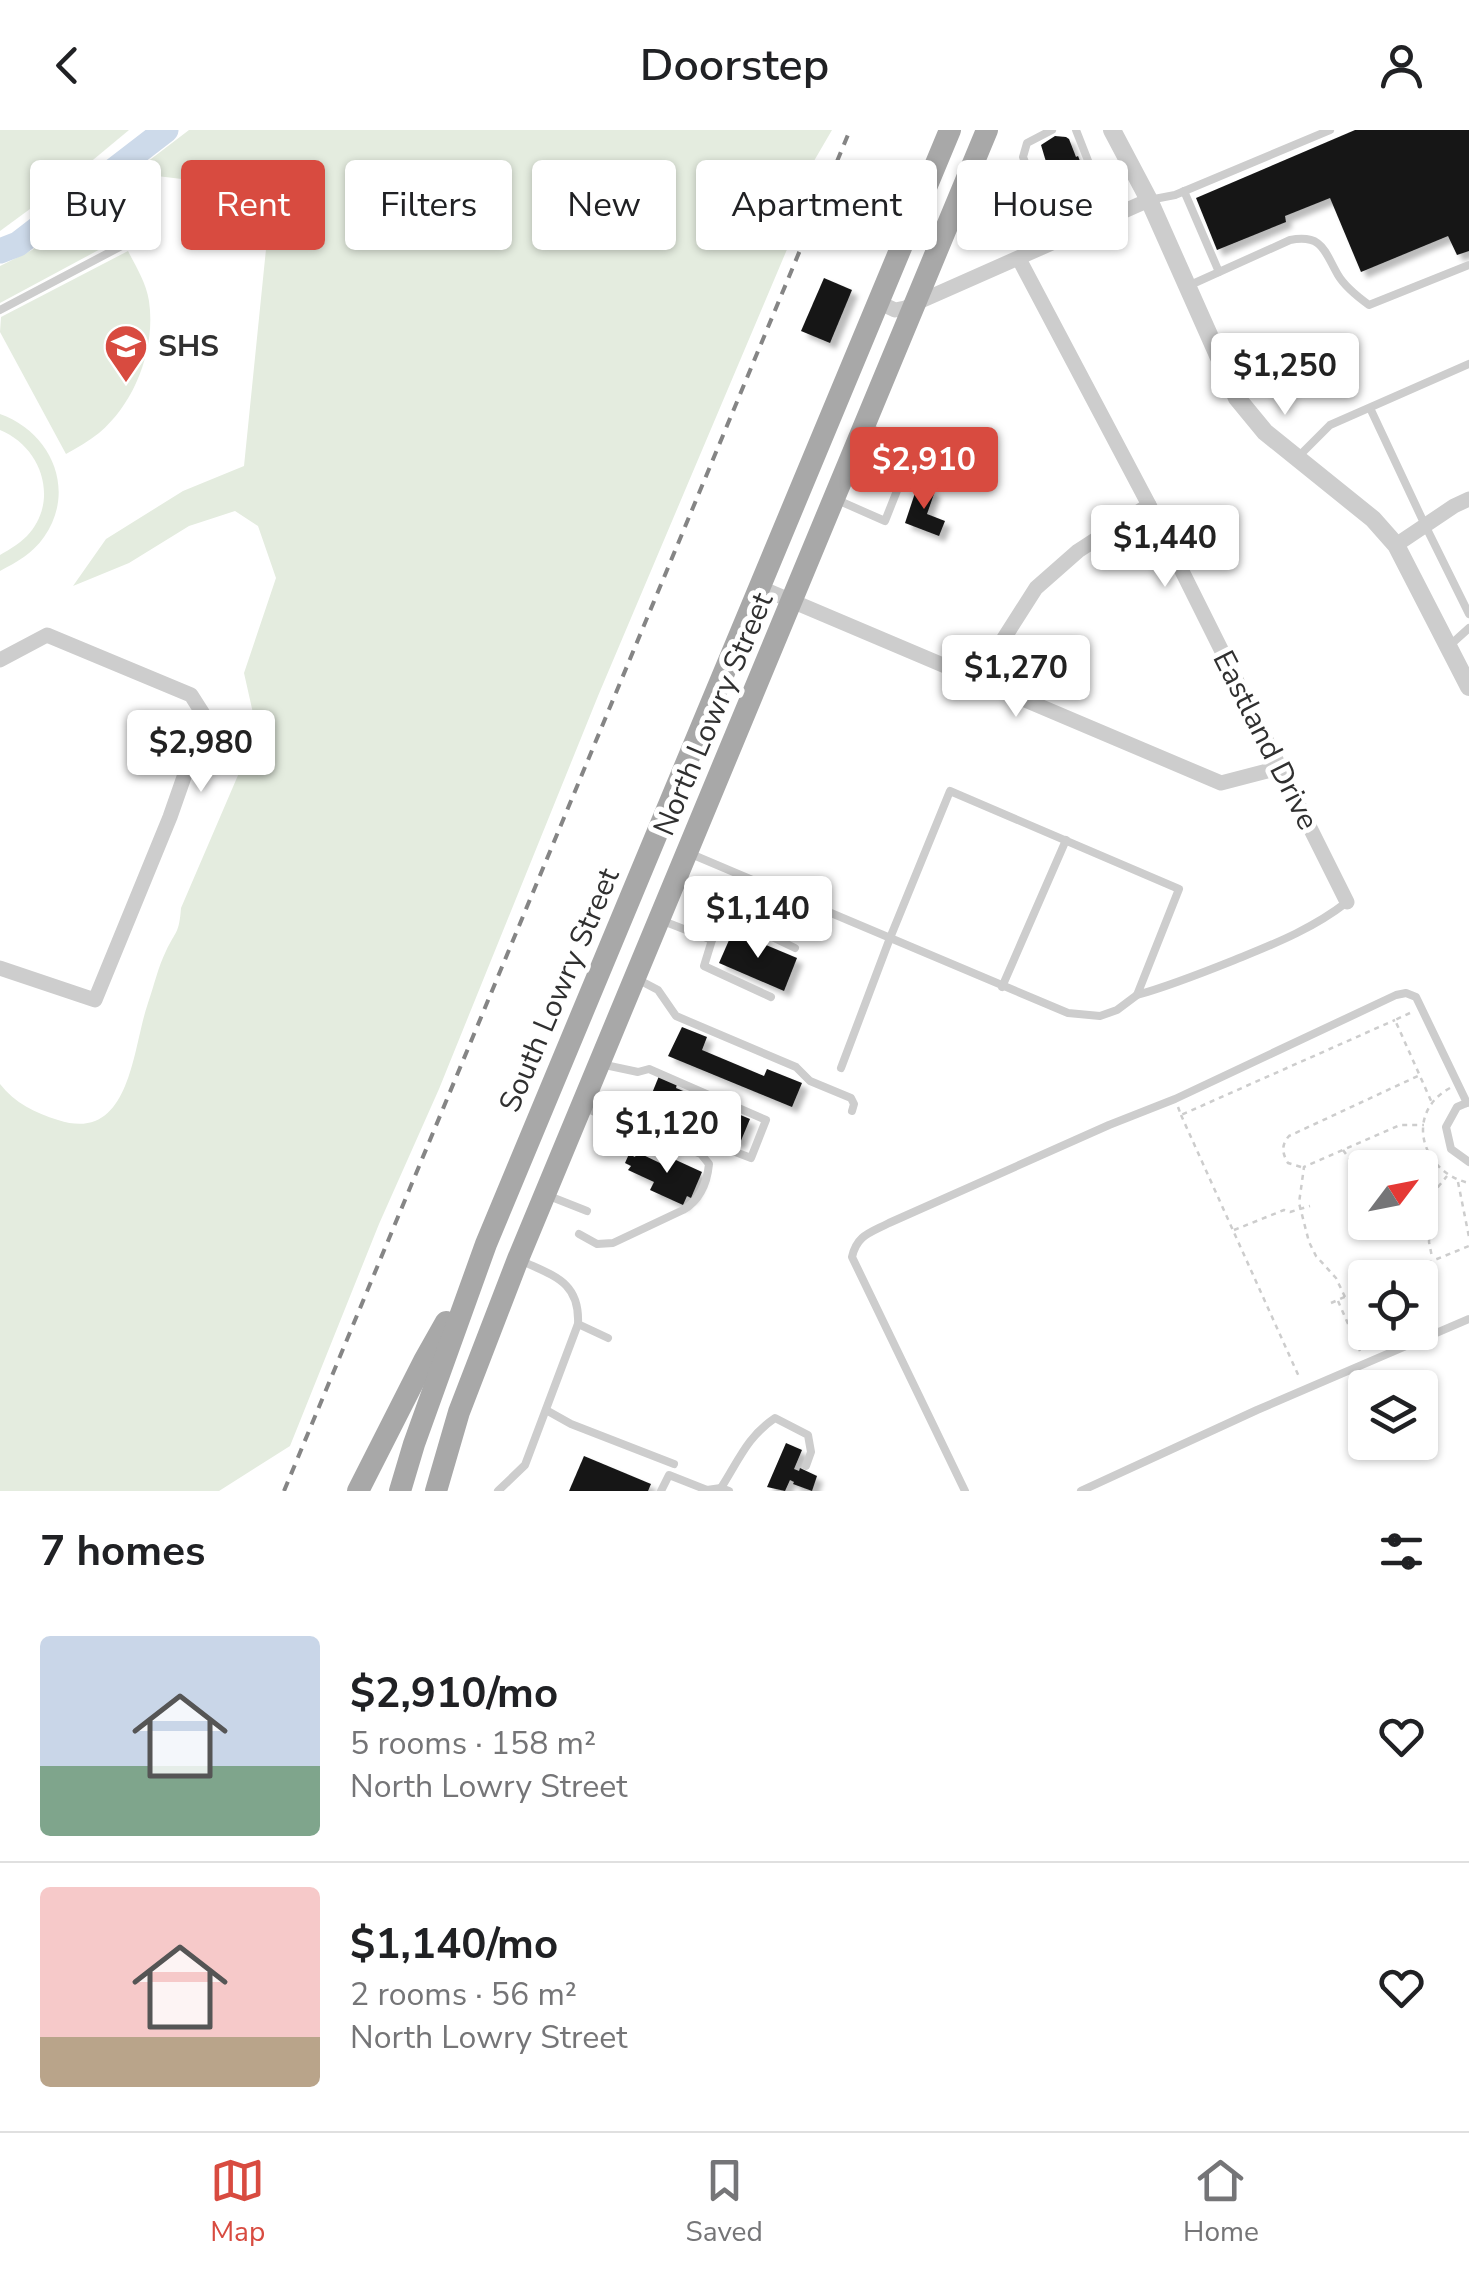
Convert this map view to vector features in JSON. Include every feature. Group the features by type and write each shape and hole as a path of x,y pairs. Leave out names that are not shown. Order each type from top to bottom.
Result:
{"main road":[{"name":"South Lowry Street","path":"400,1491 482,1256 950,130"},
{"name":"North Lowry Street","path":"437,1491 459,1412 544,1194 987,130"},
{"path":"567,1050 599,1064"},
{"path":"358,1491 482,1256 518,1259"}],"street":[{"path":"1112,130 1150,200 1238,398 1265,432 1373,519 1396,544 1469,687"},
{"path":"1128,210 1150,200"},
{"path":"878,302 895,310 905,308 1039,250"},
{"name":"Eastland Drive","path":"1019,259 1148,505 1347,902"},
{"path":"1396,544 1469,499"},
{"path":"978,680 1036,588 1078,551 1148,505"},
{"path":"760,587 1221,784 1279,768"},
{"path":"0,660 47,634 192,695 204,717 170,818 95,1000 0,968"}],"lane":[{"path":"1024,160 1027,143 1052,130"},
{"path":"1076,130 1088,160"},
{"path":"1150,200 1184,191 1330,130"},
{"path":"1184,191 1220,272"},
{"path":"1188,286 1290,240 1306,238 1321,244 1340,278 1368,305 1469,265"},
{"path":"0,310 114,250"},
{"path":"1296,458 1330,425 1469,364"},
{"path":"1370,408 1469,614"},
{"path":"865,426 958,462"},
{"path":"854,451 946,486"},
{"path":"835,498 885,520 904,473"},
{"path":"1448,646 1469,628"},
{"path":"841,1068 950,791 1179,889 1137,995"},
{"path":"1002,986 1066,840"},
{"path":"687,852 1068,1013 1100,1016 1117,1010 1137,995 1178,984 1288,938 1347,902"},
{"path":"771,997 704,966 723,914 795,948"},
{"path":"659,919 712,940"},
{"path":"635,978 658,990 676,1016 796,1066 810,1081 851,1098 852,1111"},
{"path":"965,1491 852,1257 855,1243 868,1234 1109,1125 1175,1100 1406,993 1416,997 1468,1103 1457,1107 1446,1127 1451,1148 1469,1162"},
{"path":"584,1098 751,1158 766,1120 649,1069 638,1072 599,1064"},
{"path":"579,1234 597,1244 613,1243 692,1205 708,1177 710,1164 701,1154 584,1098"},
{"path":"544,1194 587,1211"},
{"path":"498,1491 525,1465 578,1324 575,1297 564,1281 518,1259"},
{"path":"1081,1491 1469,1319"},
{"path":"578,1324 608,1338"},
{"path":"546,1410 674,1464"},
{"path":"661,1491 669,1474 708,1490 725,1489 748,1440 774,1418 808,1435 811,1452 806,1466"}],"path":[{"path":"1181,1116 1421,1008"},
{"path":"1395,1020 1432,1104"},
{"path":"1420,1075 1289,1136 1282,1147 1284,1156 1294,1166 1304,1167 1400,1125 1424,1124"},
{"path":"1175,1100 1301,1382"},
{"path":"1342,1150 1348,1158"},
{"path":"1304,1167 1298,1195 1311,1248 1346,1297 1332,1303"},
{"path":"1438,1186 1448,1175"},
{"path":"1457,1180 1469,1236"},
{"path":"1233,1230 1284,1210 1310,1206"},
{"path":"1429,1240 1433,1259 1469,1246"},
{"path":"1338,1300 1360,1350 1358,1357"}],"shaded area":[{"path":"0,130 129,130 93,160 30,160 30,209 0,231"},
{"path":"189,130 832,130 815,160 696,160 696,250 787,250 598,696 290,1446 219,1491 0,1491 0,1084 33,1111 82,1124 101,1118 114,1106 124,1088 158,970 178,927 181,908 257,731 244,673 276,578 258,526 235,511 189,526 129,563 73,586 106,539 183,491 244,466 266,250 325,250 325,160 181,160 181,179 161,176 161,160 150,160"},
{"path":"32,250 99,250 0,303 0,266"},
{"path":"128,251 149,301 146,356 132,390 112,421 66,454 0,332 1,317"},
{"path":"0,414 33,434 45,448 54,465 58,500 54,519 40,543 0,571 0,555 24,539 37,522 44,492 42,476 27,449 0,430"}],"building":[{"path":"1355,130 1469,130 1469,251 1457,255 1448,236 1361,272 1330,198 1285,216 1286,222 1217,250 1196,198"},
{"path":"1055,136 1066,137 1080,160 1046,160 1041,145"},
{"path":"824,278 852,290 830,343 801,331"},
{"path":"918,484 935,491 927,514 945,521 939,536 905,523"},
{"path":"733,931 797,958 784,991 719,963"},
{"path":"682,1027 707,1037 702,1050 764,1076 767,1069 802,1083 792,1107 668,1056"},
{"path":"659,1076 677,1084 676,1088 750,1119 740,1143 677,1116 674,1124 646,1108"},
{"path":"637,1152 662,1164 665,1155 702,1172 691,1198 687,1196 683,1205 650,1190 654,1182 628,1170 631,1166 625,1163 629,1154 635,1157"},
{"path":"786,1443 802,1450 794,1469 817,1476 812,1491 790,1480 785,1491 767,1487"},
{"path":"584,1456 651,1484 648,1491 569,1491"}],"waterway":[{"path":"0,251 18,244 166,130"}],"railway":[{"path":"284,1491 850,130"}],"place":[{"name":"SHS","path":"126,384"}]}
